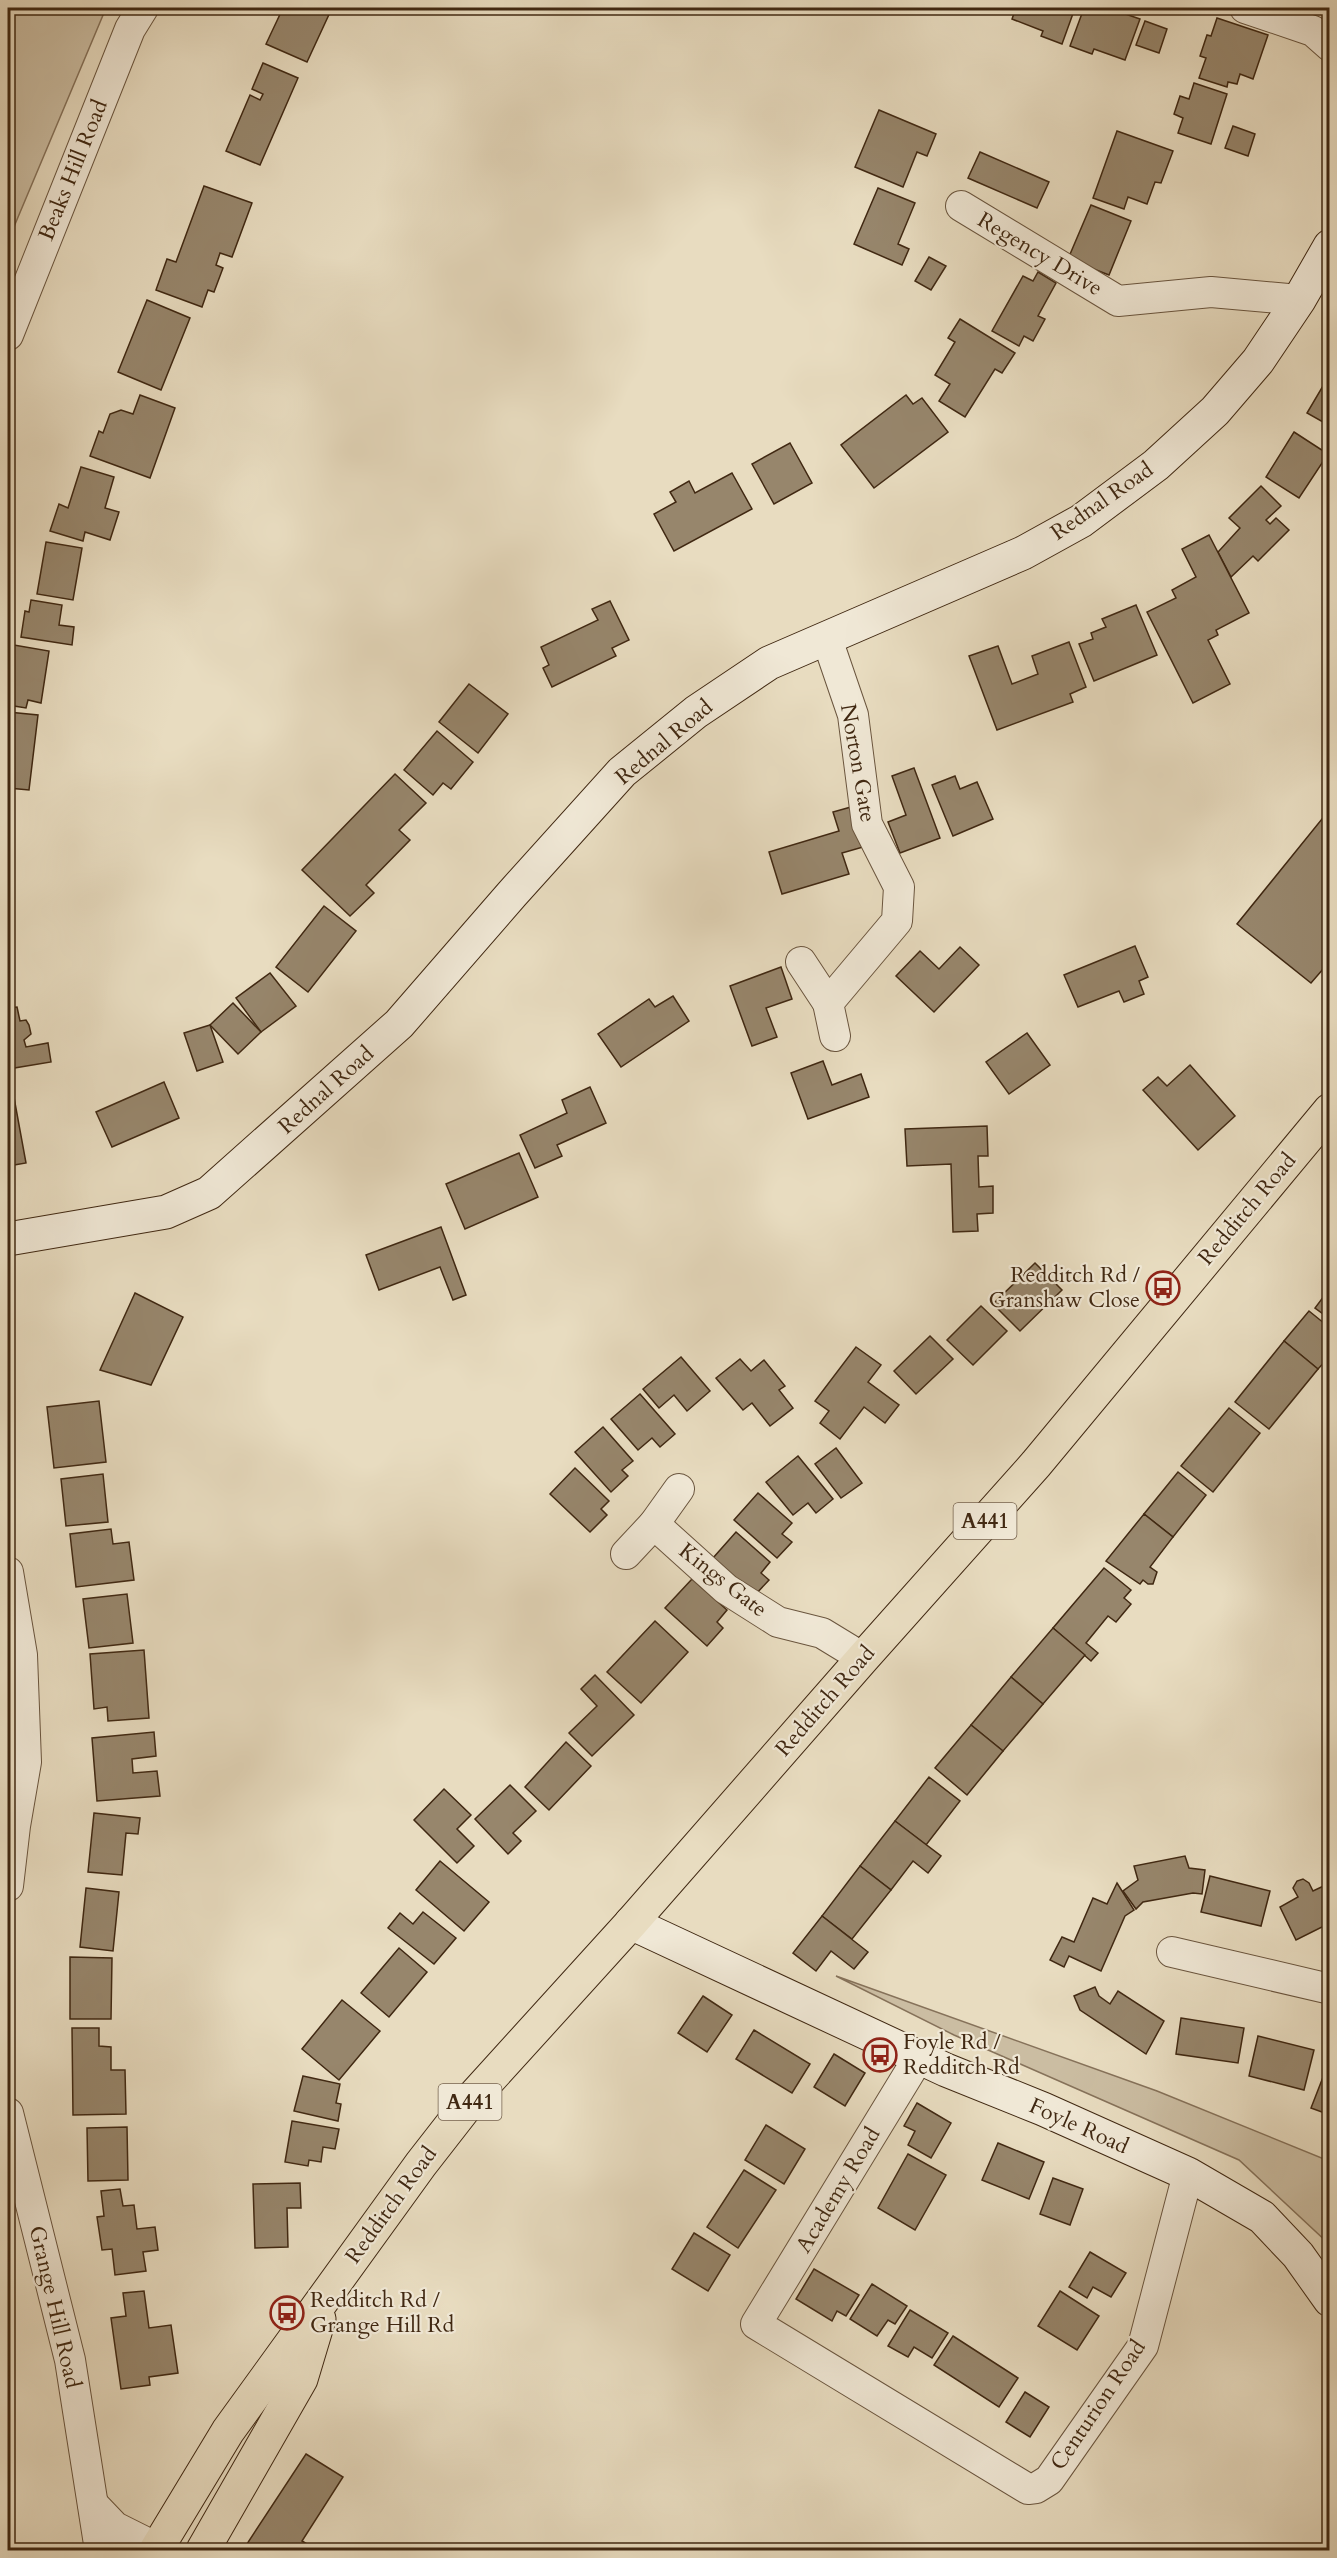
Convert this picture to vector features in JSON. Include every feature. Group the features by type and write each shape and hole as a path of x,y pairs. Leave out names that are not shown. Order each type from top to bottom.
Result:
{"highway":[{"name":"Redditch Road","path":"158,2550 228,2431 420,2164 474,2096 631,1923 862,1658 1036,1464 1329,1110"},
{"name":"Redditch Road","path":"203,2550 301,2379 326,2294"}],"street":[{"name":"Beaks Hill Road","path":"8,335 130,29 143,8"},
{"path":"1245,8 1313,31 1329,46"},
{"name":"Regency Drive","path":"961,207 1118,301 1211,292 1299,300"},
{"name":"Rednal Road","path":"8,1239 166,1212 209,1193 399,1024 622,772 696,712 769,663 942,586 1023,553 1081,521 1156,465 1215,411 1258,361 1299,300 1329,246"},
{"name":"Norton Gate","path":"827,639 853,715 867,824 899,887 897,921 828,1003"},
{"path":"801,962 828,1003 835,1036"},
{"path":"626,1554 654,1524 679,1489"},
{"name":"Kings Gate","path":"654,1524 726,1589 778,1622 822,1633 862,1658"},
{"path":"8,1572 22,1654 26,1762 8,1886"},
{"name":"Foyle Road","path":"631,1923 919,2057 1188,2174 1262,2217 1298,2255 1329,2300"},
{"path":"1172,1952 1329,1989"},
{"name":"Academy Road","path":"756,2324 919,2057"},
{"name":"Grange Hill Road","path":"8,2113 70,2360 99,2544 102,2550"},
{"name":"Centurion Road","path":"756,2324 1028,2489 1036,2488 1049,2480 1143,2346 1188,2174"},
{"path":"93,2504 115,2528 158,2550"}],"shaded area":[{"path":"8,8 106,8 8,241"},
{"path":"836,1976 1157,2091 1329,2161 1329,2244 1239,2160 954,2035"}],"building":[{"path":"283,8 332,8 307,62 266,44"},
{"path":"1016,8 1075,8 1062,44 1041,36 1043,31 1012,19"},
{"path":"1084,8 1108,8 1140,19 1125,60 1094,49 1092,54 1070,46"},
{"path":"1217,18 1268,35 1253,79 1240,74 1237,84 1228,82 1227,87 1199,78 1206,58 1200,56 1207,35 1211,36"},
{"path":"1145,21 1167,29 1159,53 1136,45"},
{"path":"263,63 298,78 260,165 226,151 250,95 260,100 263,94 252,89"},
{"path":"1194,83 1227,94 1211,144 1178,133 1183,118 1174,114 1180,96 1189,99"},
{"path":"879,110 936,134 927,156 917,152 903,187 855,167"},
{"path":"1233,126 1255,134 1248,156 1225,148"},
{"path":"1117,131 1173,151 1161,183 1155,182 1147,204 1128,197 1124,209 1093,198"},
{"path":"980,152 1049,182 1037,208 968,178"},
{"path":"204,186 252,203 232,257 220,253 216,265 223,268 214,292 208,290 202,307 156,290 167,259 176,262"},
{"path":"878,188 915,203 898,244 909,249 902,265 854,244"},
{"path":"1091,205 1131,221 1109,275 1068,259"},
{"path":"929,257 946,266 931,290 915,281"},
{"path":"1038,272 1056,283 1038,316 1045,319 1033,341 1024,336 1019,346 992,331 1023,276 1033,281"},
{"path":"147,300 190,318 161,390 118,372"},
{"path":"960,319 1015,353 1002,373 995,369 965,417 939,401 950,384 935,375 955,342 948,338"},
{"path":"1330,374 1330,426 1307,413"},
{"path":"140,395 175,408 150,478 90,456 99,431 103,433 110,414 121,410 133,414"},
{"path":"906,395 913,404 922,398 948,432 874,488 841,445"},
{"path":"1294,432 1328,454 1299,498 1266,477"},
{"path":"790,443 812,483 774,504 752,464"},
{"path":"81,467 114,477 105,508 119,512 110,540 85,532 83,541 50,531 59,504 68,508"},
{"path":"732,473 752,509 674,551 654,514 676,502 670,492 689,481 695,493"},
{"path":"1261,486 1281,506 1266,520 1270,524 1276,518 1289,530 1258,561 1253,556 1231,577 1218,552 1240,528 1229,518"},
{"path":"1209,535 1249,613 1216,630 1218,635 1208,640 1230,684 1193,703 1147,612 1176,598 1172,590 1196,577 1182,549"},
{"path":"46,542 82,548 73,600 37,594"},
{"path":"31,600 62,605 59,625 74,627 72,645 21,637 25,611 29,612"},
{"path":"610,601 629,640 612,648 616,656 552,687 543,668 549,665 541,647 598,620 592,609"},
{"path":"1136,605 1157,655 1094,681 1079,644 1093,639 1091,633 1106,627 1102,619"},
{"path":"1069,642 1086,687 1070,694 1073,702 997,730 969,656 998,646 1012,684 1038,674 1032,656"},
{"path":"8,644 49,651 41,703 28,700 26,708 8,705"},
{"path":"469,684 508,714 478,753 439,722"},
{"path":"8,712 38,715 29,790 8,788"},
{"path":"437,731 473,762 451,789 443,783 433,795 404,770"},
{"path":"914,768 940,838 900,853 888,822 906,815 892,776"},
{"path":"395,774 426,803 399,830 410,840 366,885 374,893 350,916 302,870"},
{"path":"955,776 960,789 977,782 993,819 953,836 932,785"},
{"path":"851,807 863,847 842,853 849,874 782,894 769,852 839,831 833,812"},
{"path":"1330,809 1330,961 1311,983 1237,924"},
{"path":"324,906 356,931 308,992 276,967"},
{"path":"1135,946 1148,977 1139,981 1144,994 1124,1002 1119,991 1078,1007 1064,975"},
{"path":"960,947 979,965 934,1012 896,976 920,951 939,969"},
{"path":"781,967 792,999 766,1008 777,1037 752,1046 730,986"},
{"path":"270,973 296,1006 261,1032 236,998"},
{"path":"673,996 689,1021 621,1067 598,1034 649,999 655,1007"},
{"path":"233,1003 261,1032 238,1054 210,1025"},
{"path":"17,1007 20,1021 26,1020 29,1025 31,1034 24,1040 26,1047 48,1043 51,1062 8,1069 8,1008"},
{"path":"210,1025 223,1062 197,1071 184,1033"},
{"path":"1027,1033 1050,1065 1009,1094 986,1062"},
{"path":"823,1061 832,1085 861,1074 869,1097 808,1119 791,1073"},
{"path":"1190,1065 1235,1116 1198,1150 1143,1090 1158,1077 1167,1086"},
{"path":"8,1081 11,1081 26,1163 8,1166"},
{"path":"164,1082 179,1118 112,1147 96,1112"},
{"path":"590,1087 606,1123 557,1145 562,1156 535,1168 520,1135 567,1113 562,1100"},
{"path":"987,1126 988,1156 978,1156 979,1187 993,1186 993,1213 977,1214 978,1231 953,1232 951,1164 907,1166 905,1129"},
{"path":"519,1153 538,1197 465,1229 446,1184"},
{"path":"441,1227 466,1295 453,1300 440,1267 379,1290 366,1255"},
{"path":"1035,1263 1062,1290 1020,1331 993,1304"},
{"path":"1330,1288 1330,1319 1315,1308"},
{"path":"135,1293 183,1317 151,1385 100,1370"},
{"path":"981,1306 1007,1331 973,1365 947,1340"},
{"path":"1309,1311 1330,1328 1330,1356 1318,1369 1284,1341"},
{"path":"930,1336 953,1359 916,1394 894,1371"},
{"path":"1284,1341 1318,1369 1269,1429 1235,1402"},
{"path":"856,1347 881,1365 868,1382 899,1405 885,1423 864,1407 840,1439 820,1423 829,1411 815,1401"},
{"path":"681,1357 710,1391 687,1411 674,1395 659,1408 643,1389"},
{"path":"740,1359 751,1371 764,1360 785,1386 779,1390 793,1408 770,1426 752,1403 743,1410 716,1378"},
{"path":"640,1394 675,1434 660,1447 652,1438 638,1450 611,1419"},
{"path":"99,1401 106,1462 54,1468 47,1407"},
{"path":"1229,1408 1260,1433 1213,1492 1181,1466"},
{"path":"603,1427 633,1461 622,1470 628,1476 611,1492 575,1452"},
{"path":"836,1448 862,1483 841,1498 815,1464"},
{"path":"798,1456 833,1499 816,1513 808,1503 793,1515 766,1482"},
{"path":"575,1468 609,1501 601,1509 607,1515 590,1532 550,1494"},
{"path":"1178,1472 1206,1495 1173,1537 1144,1514"},
{"path":"103,1474 108,1522 66,1526 61,1479"},
{"path":"758,1493 792,1523 782,1534 792,1542 777,1558 734,1520"},
{"path":"1144,1514 1173,1537 1150,1567 1157,1572 1153,1584 1148,1584 1143,1580 1140,1584 1106,1561"},
{"path":"111,1529 113,1544 129,1542 134,1580 76,1587 70,1534"},
{"path":"736,1532 770,1562 761,1573 769,1580 755,1595 713,1558"},
{"path":"1104,1568 1131,1590 1124,1598 1131,1604 1116,1622 1108,1616 1086,1643 1098,1653 1091,1661 1053,1628"},
{"path":"692,1579 727,1610 717,1622 723,1628 707,1646 665,1608"},
{"path":"127,1594 133,1643 89,1648 83,1599"},
{"path":"655,1621 688,1652 641,1703 607,1672"},
{"path":"1053,1628 1085,1655 1043,1704 1011,1677"},
{"path":"144,1650 149,1718 108,1721 107,1707 94,1709 90,1654"},
{"path":"595,1675 634,1715 592,1756 569,1733 597,1706 581,1689"},
{"path":"1011,1677 1043,1704 1003,1751 971,1725"},
{"path":"971,1725 1003,1751 967,1795 935,1768"},
{"path":"154,1732 156,1756 132,1759 133,1773 157,1771 160,1796 97,1801 92,1738"},
{"path":"566,1742 591,1766 549,1810 525,1787"},
{"path":"929,1777 960,1801 926,1845 895,1821"},
{"path":"510,1785 536,1811 513,1833 521,1841 508,1854 475,1819"},
{"path":"444,1789 471,1815 457,1829 474,1846 457,1863 414,1820"},
{"path":"94,1813 140,1818 138,1834 126,1833 122,1875 88,1872"},
{"path":"895,1821 941,1856 928,1873 913,1861 891,1890 860,1866"},
{"path":"1185,1856 1189,1868 1205,1870 1202,1894 1193,1893 1143,1902 1136,1909 1123,1891 1138,1880 1134,1866"},
{"path":"440,1861 489,1902 464,1931 416,1890"},
{"path":"860,1866 891,1890 852,1939 822,1916"},
{"path":"1210,1876 1270,1891 1261,1926 1201,1912"},
{"path":"1303,1879 1309,1883 1313,1891 1330,1883 1330,1923 1296,1940 1280,1907 1298,1897 1293,1888 1297,1881"},
{"path":"1117,1883 1134,1910 1125,1916 1101,1971 1069,1956 1064,1967 1050,1960 1062,1937 1074,1942 1093,1898 1107,1904"},
{"path":"86,1888 119,1892 113,1951 80,1947"},
{"path":"423,1912 456,1938 434,1964 388,1928 400,1913 413,1924"},
{"path":"822,1916 868,1952 854,1969 831,1951 816,1971 793,1953"},
{"path":"399,1948 427,1972 389,2017 361,1993"},
{"path":"70,1957 112,1958 111,2019 70,2019"},
{"path":"1095,1987 1099,1996 1110,2004 1118,1991 1164,2021 1146,2054 1080,2010 1074,1996"},
{"path":"703,1996 732,2015 707,2052 678,2033"},
{"path":"342,2000 380,2031 339,2080 302,2049"},
{"path":"1181,2018 1244,2028 1238,2063 1176,2054"},
{"path":"72,2028 99,2028 99,2046 111,2047 111,2070 125,2070 126,2114 73,2115"},
{"path":"754,2030 810,2064 792,2093 736,2059"},
{"path":"1258,2036 1314,2050 1304,2090 1249,2076"},
{"path":"834,2054 865,2073 845,2106 814,2087"},
{"path":"1325,2072 1330,2074 1330,2115 1311,2108"},
{"path":"303,2076 340,2084 336,2103 341,2104 338,2121 294,2111"},
{"path":"917,2103 951,2123 931,2158 908,2145 915,2131 904,2126"},
{"path":"292,2121 339,2129 335,2149 323,2147 321,2162 309,2160 308,2166 285,2162"},
{"path":"766,2125 805,2149 784,2184 745,2160"},
{"path":"127,2127 128,2180 88,2181 87,2128"},
{"path":"998,2143 1044,2162 1029,2199 982,2180"},
{"path":"908,2154 946,2175 915,2230 878,2208"},
{"path":"744,2170 776,2190 738,2248 707,2227"},
{"path":"1053,2178 1083,2189 1070,2225 1040,2214"},
{"path":"300,2183 301,2208 287,2208 288,2247 255,2248 253,2184"},
{"path":"120,2189 123,2206 134,2205 137,2229 155,2227 158,2250 143,2252 146,2271 115,2275 112,2249 102,2250 97,2217 104,2216 101,2191"},
{"path":"694,2233 730,2255 708,2291 672,2269"},
{"path":"1090,2252 1126,2273 1111,2297 1093,2287 1087,2298 1069,2287"},
{"path":"814,2269 859,2295 846,2316 837,2311 832,2321 796,2299"},
{"path":"872,2284 907,2306 895,2324 888,2320 877,2336 850,2319"},
{"path":"144,2291 149,2328 171,2325 178,2373 149,2377 150,2385 121,2389 111,2318 126,2316 123,2293"},
{"path":"1060,2291 1099,2316 1077,2350 1038,2326"},
{"path":"910,2310 948,2333 932,2358 914,2347 908,2357 888,2346"},
{"path":"953,2336 1018,2378 999,2407 934,2365"},
{"path":"1025,2392 1049,2407 1030,2437 1006,2422"},
{"path":"306,2454 343,2477 302,2541 317,2550 243,2550"}],"place":[{"name":"Redditch Rd / Granshaw Close","path":"1163,1288"},
{"name":"Foyle Rd / Redditch Rd","path":"880,2055"},
{"name":"Redditch Rd / Grange Hill Rd","path":"287,2313"}]}
